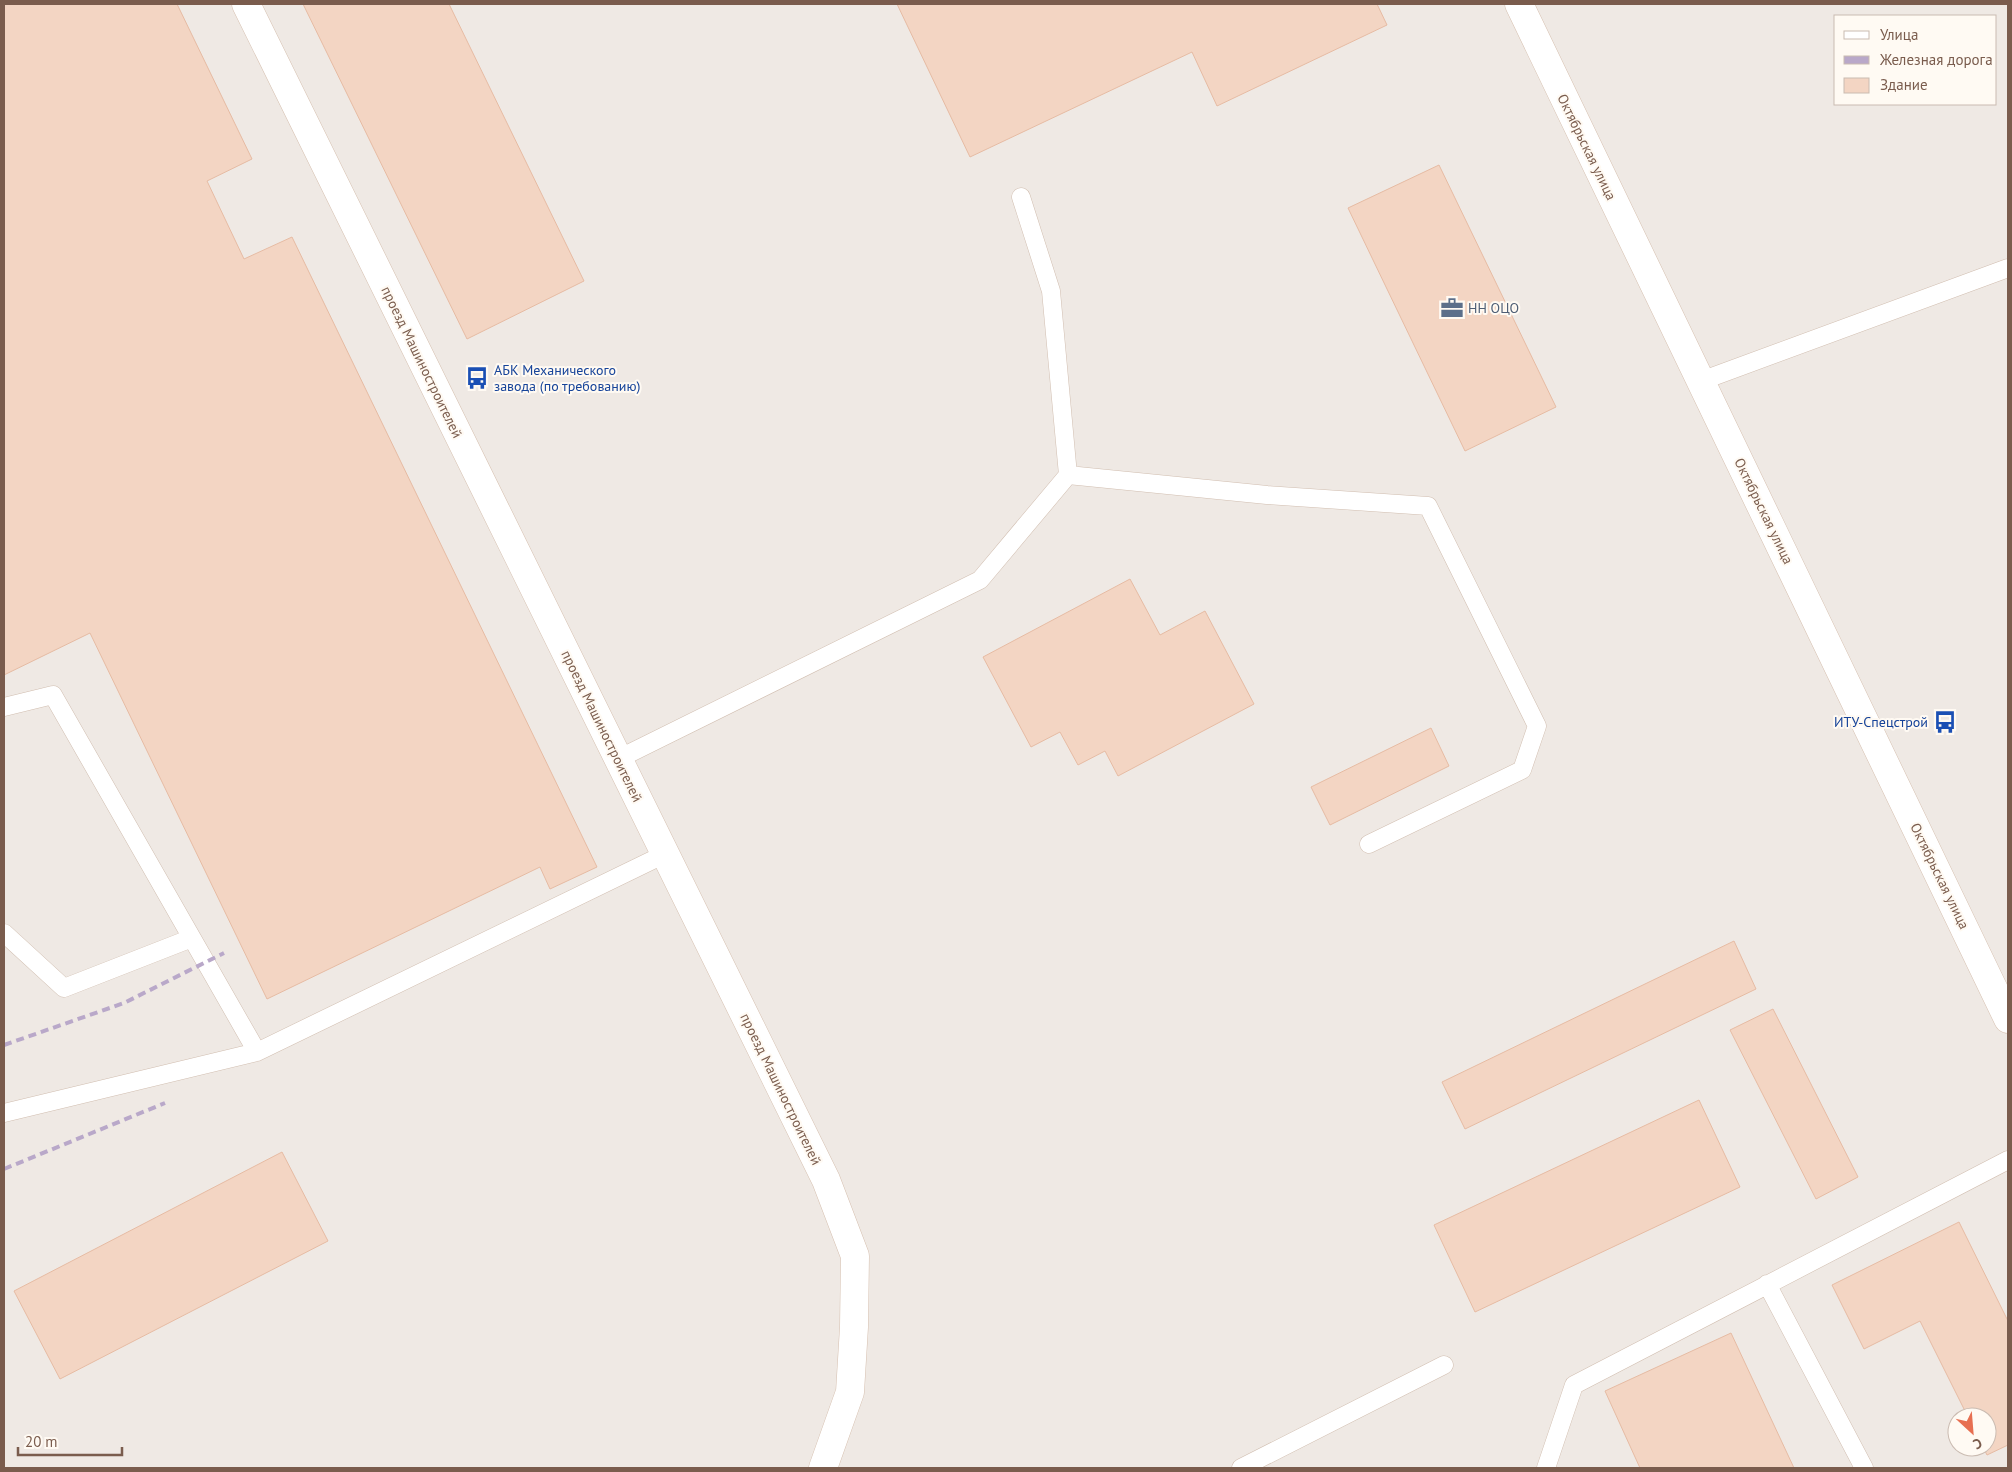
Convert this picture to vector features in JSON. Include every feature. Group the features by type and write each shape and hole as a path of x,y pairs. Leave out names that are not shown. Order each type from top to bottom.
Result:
{"street":[{"name":"проезд Машиностроителей","path":"246,4 826,1180 855,1256 854,1327 850,1392 823,1468"},
{"name":"Октябрьская улица","path":"1518,4 2008,1018"}],"lane":[{"path":"618,759 980,580 1068,475 1051,292 1021,197"},
{"path":"1701,381 2008,268"},
{"path":"1068,475 1267,495 1428,506 1537,726 1522,770 1369,844"},
{"path":"4,707 53,695 257,1052"},
{"path":"4,1112 257,1052 665,854"},
{"path":"4,933 64,988 192,938"},
{"path":"1546,1468 1574,1385 2008,1160"},
{"path":"1767,1284 1864,1468"},
{"path":"1241,1468 1444,1365"}],"shaded area":[{"path":"4,4 2008,4 2008,1468 4,1468"}],"building":[{"path":"4,4 177,4 252,159 207,181 244,259 292,237 597,867 550,889 540,867 267,999 90,633 4,675"},
{"path":"303,4 449,4 584,281 467,339"},
{"path":"897,4 1377,4 1387,25 1217,106 1192,52 970,157"},
{"name":"НН ОЦО","path":"1439,165 1556,407 1465,451 1348,208"},
{"path":"1130,579 1160,635 1205,611 1254,704 1118,776 1105,751 1078,765 1060,732 1031,747 983,657"},
{"path":"1431,728 1449,766 1330,825 1311,787"},
{"path":"1734,941 1756,989 1465,1129 1442,1082"},
{"path":"1773,1009 1858,1177 1816,1199 1730,1030"},
{"path":"1699,1100 1740,1187 1475,1312 1434,1225"},
{"path":"282,1152 328,1241 60,1379 14,1291"},
{"path":"1959,1222 2008,1321 2008,1445 1997,1450 1997,1407 1963,1407 1920,1321 1864,1349 1832,1285"},
{"path":"1731,1333 1794,1468 1640,1468 1605,1391"}],"railway":[{"path":"4,1045 124,1003 224,953"},
{"path":"4,1169 165,1103"}],"place":[{"name":"НН ОЦО","path":"1452,308"},
{"name":"АБК Механического завода (по требованию)","path":"477,378"},
{"name":"ИТУ-Спецстрой","path":"1945,722"}]}
